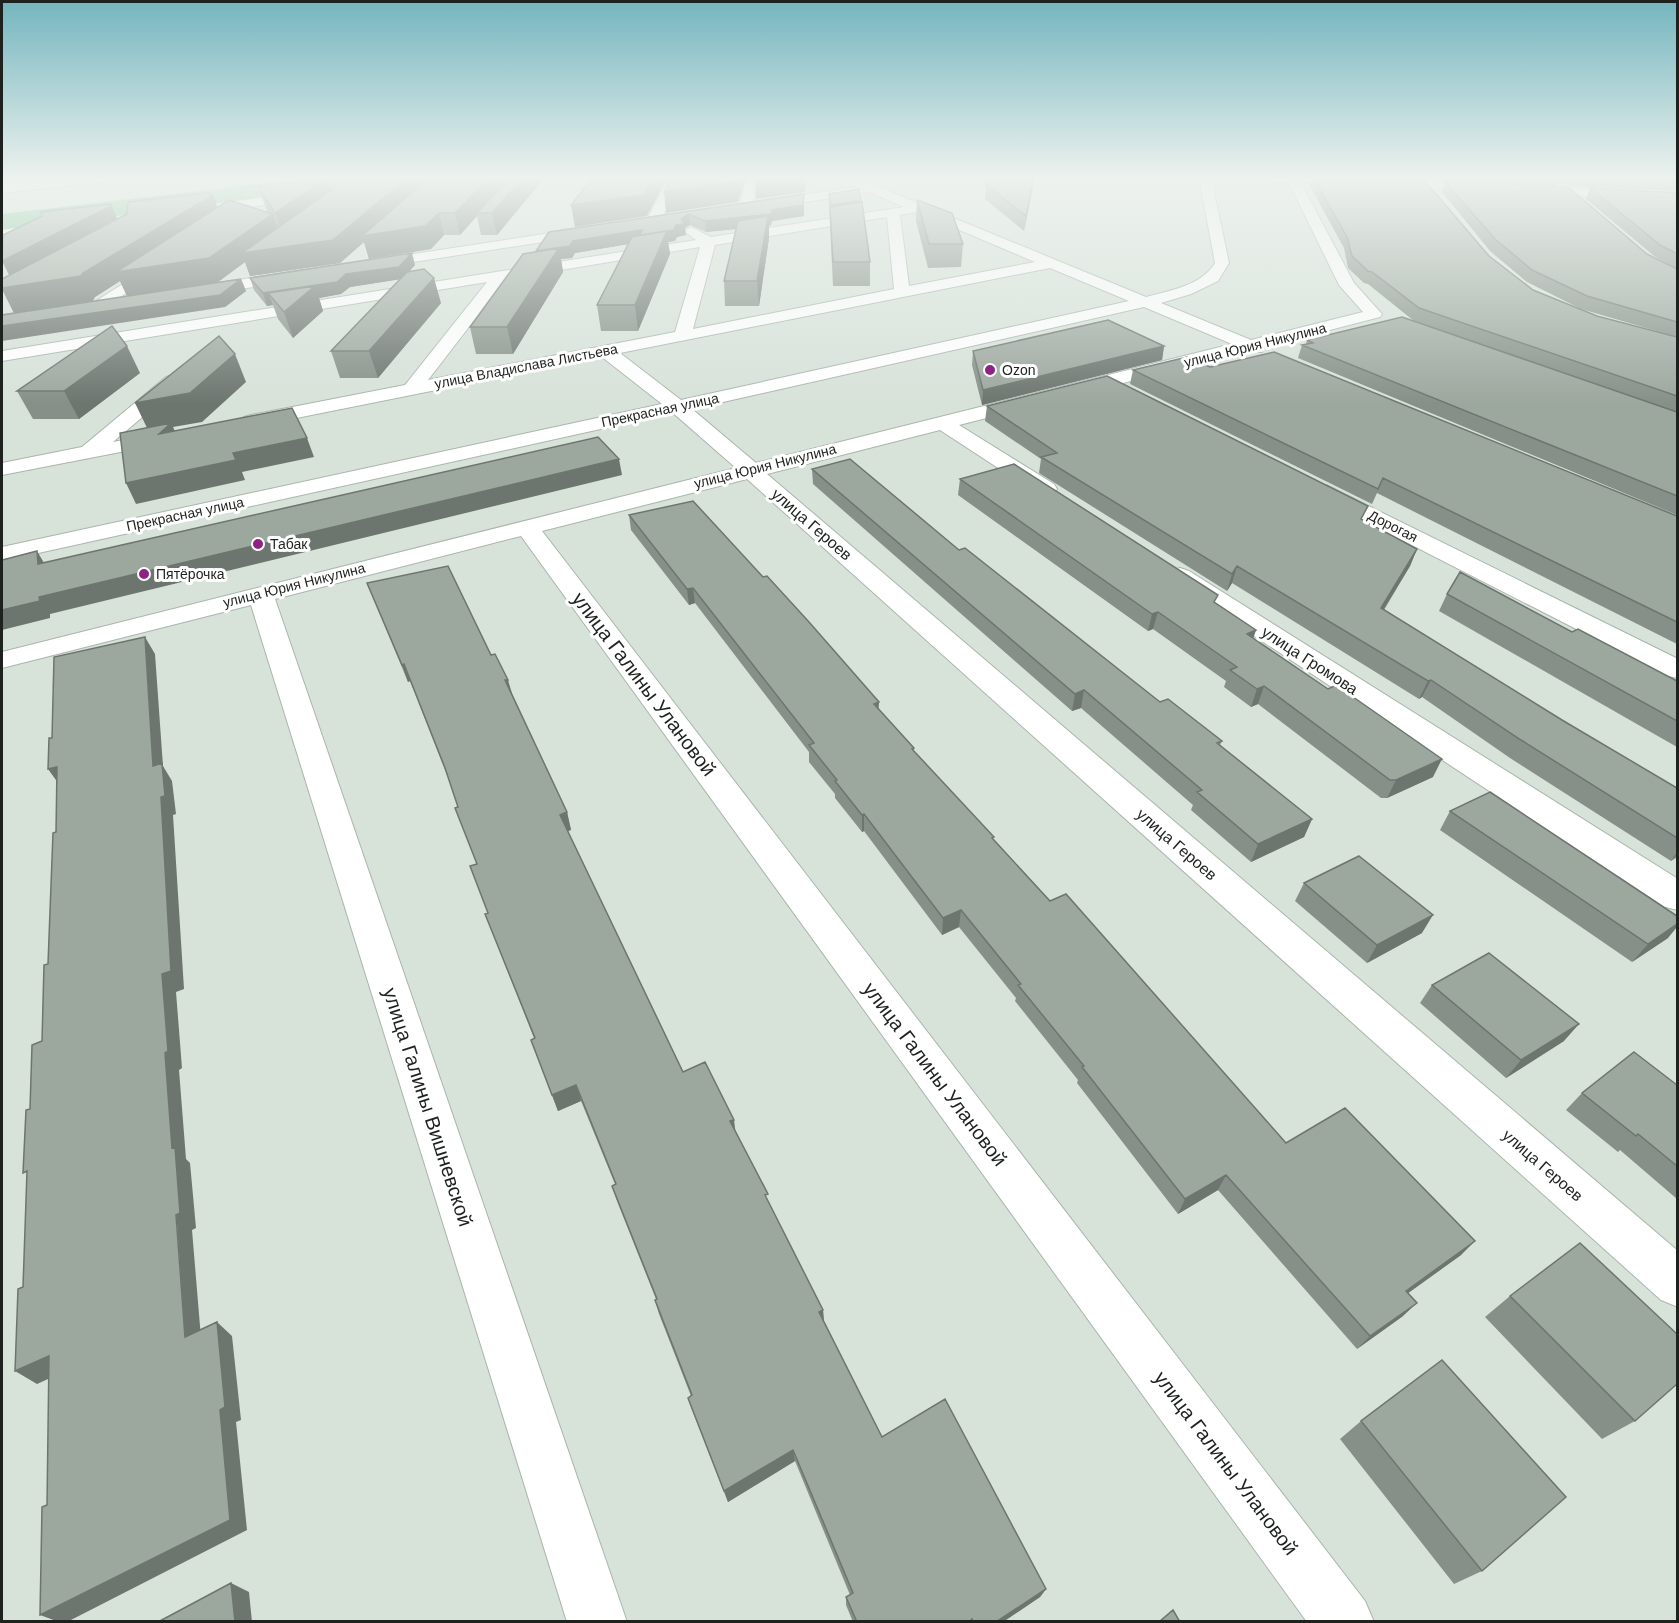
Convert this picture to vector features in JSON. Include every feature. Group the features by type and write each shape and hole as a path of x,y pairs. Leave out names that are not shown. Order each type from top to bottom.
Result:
{"street":[{"path":"128,302 87,309 178,253"},
{"path":"358,261 448,253"},
{"path":"457,253 482,278"},
{"path":"505,253 526,271"},
{"path":"2,356 641,253"},
{"path":"682,336 706,253"},
{"path":"898,253 902,292"},
{"path":"1025,253 1283,360"},
{"name":"Прекрасная улица","path":"2,554 1145,302 1185,291 1214,278 1222,263 1220,253"},
{"path":"1331,253 1347,285 1374,314 1396,322"},
{"name":"улица Владислава Листьева","path":"238,423 1050,263"},
{"path":"222,288 250,267"},
{"path":"187,293 312,274"},
{"path":"412,389 501,274"},
{"name":"улица Юрия Никулина","path":"2,660 260,593 1374,314"},
{"path":"224,339 252,316"},
{"name":"улица Героев","path":"606,351 677,406 1677,1283"},
{"path":"87,453 188,369"},
{"path":"1108,382 1139,398"},
{"path":"943,423 1064,501"},
{"path":"2,470 180,435"},
{"name":"Дорогая","path":"1308,483 1677,670"},
{"name":"улица Галины Улановой","path":"526,526 1344,1622"},
{"name":"улица Громова","path":"1154,559 1677,897"},
{"name":"улица Галины Вишневской","path":"260,593 597,1622"}],"building":[{"path":"2,253 18,253 2,261"},
{"path":"52,253 117,253 81,276 2,288 2,279"},
{"path":"146,253 217,253 209,258 116,272"},
{"path":"412,253 399,267 346,274 337,282 263,293 250,278"},
{"path":"556,253 507,327 470,327 523,254"},
{"path":"624,253 658,253 635,305 597,305"},
{"path":"731,253 762,253 757,281 724,281"},
{"path":"832,253 869,253 870,262 833,262"},
{"path":"1351,253 1486,253 1533,290 1597,316 1677,337 1677,396 1419,308 1368,271"},
{"path":"1511,253 1646,253 1677,269 1677,322 1587,296 1532,270"},
{"path":"424,269 434,278 369,351 331,351 407,272"},
{"path":"241,279 220,295 2,326 2,315"},
{"path":"315,286 284,312 268,293"},
{"path":"1402,317 1677,412 1677,496 1302,345 1313,343 1307,340"},
{"path":"1108,320 1164,346 983,390 973,351"},
{"path":"112,326 127,346 64,391 17,391"},
{"path":"219,336 235,354 190,393 135,403"},
{"path":"1274,352 1677,516 1677,622 1383,478 1378,489 1133,370 1187,357 1210,367"},
{"path":"1107,376 1368,506 1361,519 1417,549 1381,608 1677,788 1677,838 1521,740 1431,680 1428,681 1237,566 1232,574 1041,457 1057,453 987,406"},
{"path":"292,408 307,438 233,453 236,460 126,483 120,433 171,423 159,434"},
{"path":"598,437 619,459 39,597 40,601 2,610 2,560 37,551 38,564"},
{"path":"850,459 959,550 965,548 1160,702 1168,699 1222,741 1217,743 1312,819 1258,844 1197,792 1202,790 1084,690 1075,694 812,469"},
{"path":"1014,464 1218,595 1214,602 1256,630 1247,634 1328,689 1336,685 1442,759 1396,780 1390,780 1264,686 1257,689 1230,670 1237,667 1158,612 1152,614 960,479"},
{"path":"693,501 763,577 767,576 809,622 879,702 874,704 914,748 912,749 1050,901 1066,894 1286,1143 1345,1108 1475,1241 1406,1291 1417,1303 1370,1336 1226,1175 1185,1199 1082,1067 1084,1066 1018,985 1021,984 961,910 943,918 864,814 862,815 835,781 837,780 809,745 814,743 693,588 687,589 629,515"},
{"path":"448,566 491,655 495,654 508,680 505,680 567,812 560,815 683,1072 705,1062 734,1120 730,1121 768,1194 765,1195 823,1310 819,1312 882,1437 945,1399 1046,1589 996,1622 973,1622 972,1619 969,1622 857,1622 846,1597 853,1593 793,1450 724,1491 688,1398 692,1395 655,1300 657,1299 612,1186 616,1184 576,1085 552,1095 531,1040 535,1038 485,914 488,913 470,866 477,864 455,808 458,807 445,768 404,664 402,665 367,583"},
{"path":"1460,572 1572,632 1578,629 1677,681 1677,721 1447,594"},
{"path":"145,637 153,766 162,763 165,796 161,797 171,971 162,974 172,1148 175,1147 180,1213 176,1215 185,1337 217,1322 225,1407 220,1410 230,1520 40,1615 42,1507 47,1505 49,1356 15,1371 18,1289 23,1287 27,1171 23,1173 26,1110 30,1109 32,1045 42,1041 44,965 48,964 53,833 56,832 57,767 48,769 49,738 52,738 54,657"},
{"path":"1490,792 1677,916 1677,924 1648,944 1450,811"},
{"path":"1359,856 1433,915 1377,945 1304,883"},
{"path":"1489,953 1579,1024 1521,1060 1432,985"},
{"path":"1634,1052 1677,1085 1677,1166 1582,1093"},
{"path":"1580,1243 1677,1334 1677,1384 1635,1421 1510,1296"},
{"path":"1442,1360 1566,1497 1482,1571 1361,1421"},
{"path":"231,1583 235,1622 158,1622"},
{"path":"1173,1610 1180,1622 1159,1622"}],"place":[{"name":"Ozon","path":"990,370"},
{"name":"Табак","path":"258,544"},
{"name":"Пятёрочка","path":"144,574"}]}
